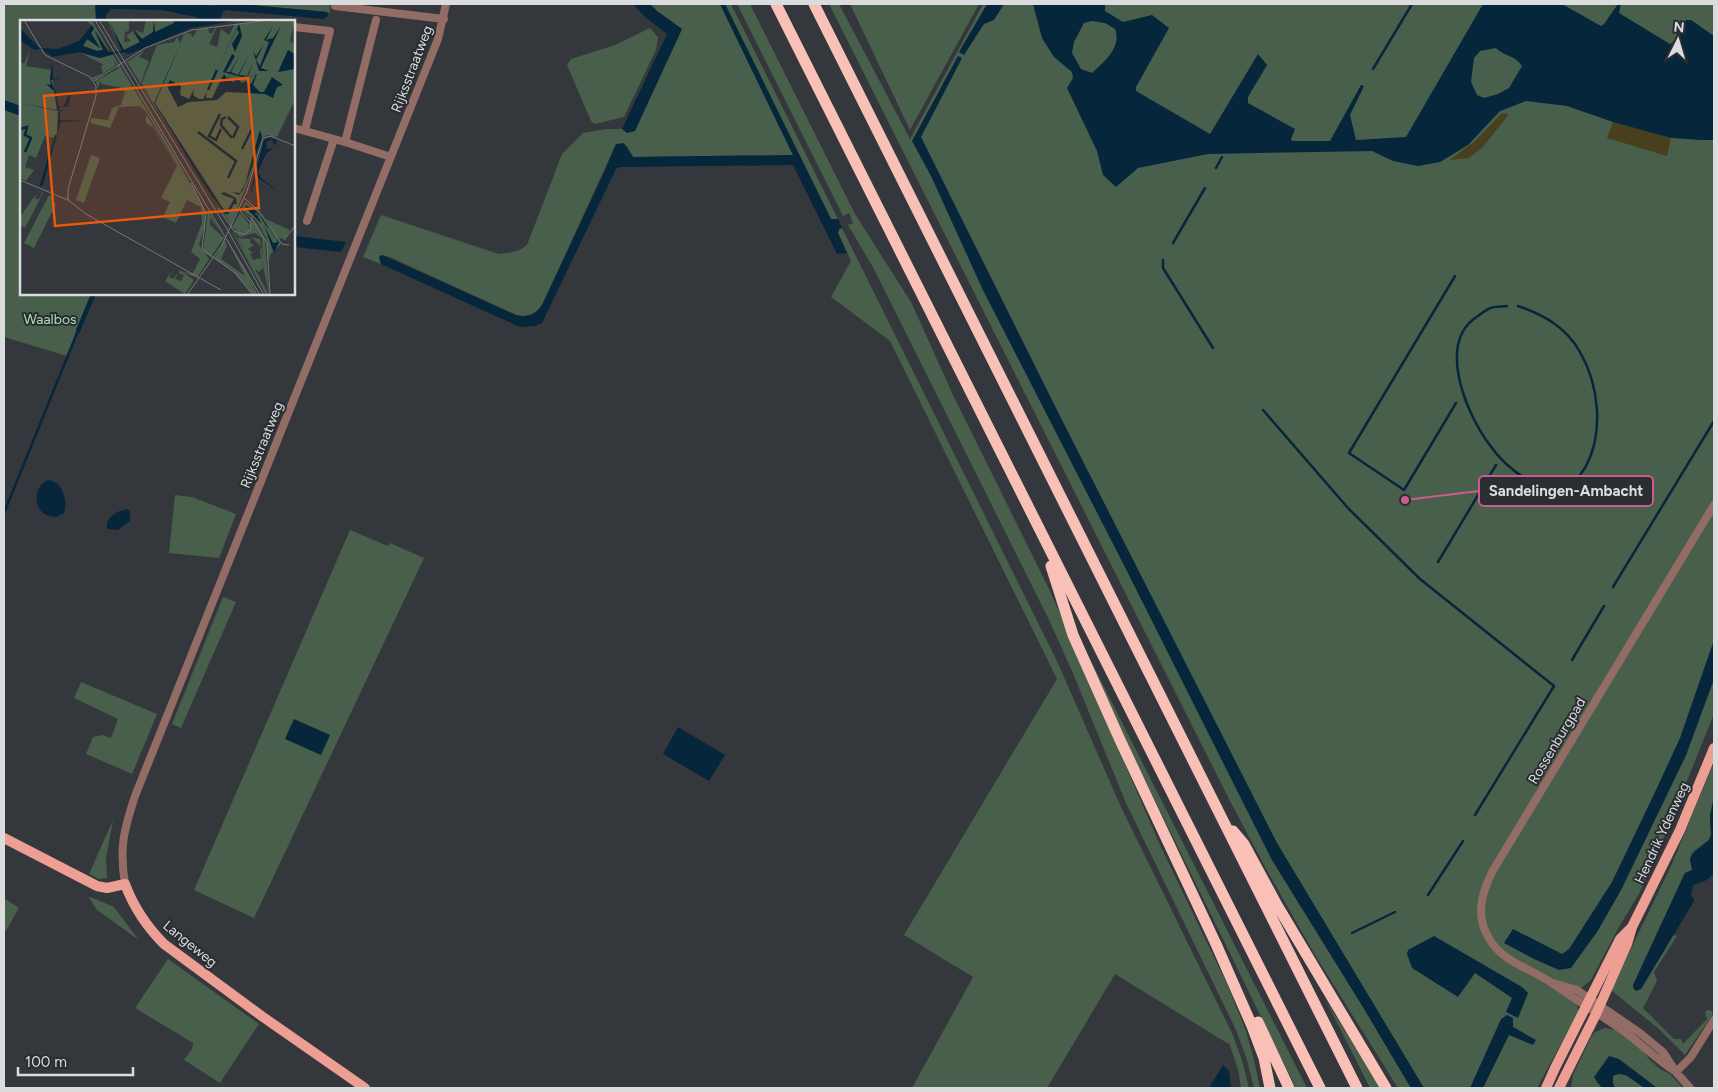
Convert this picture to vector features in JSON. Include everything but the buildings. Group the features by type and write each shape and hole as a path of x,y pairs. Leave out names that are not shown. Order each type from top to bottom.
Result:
{"highway":[{"path":"776,4 1320,1088"},
{"path":"814,4 1357,1088"},
{"path":"1039,529 1073,635 1252,1026 1264,1058 1270,1088"},
{"path":"1223,820 1244,844 1277,905 1386,1088"},
{"path":"1216,944 1290,1088"}],"main road":[{"name":"Hendrik Ydenweg","path":"1559,1088 1598,1009 1627,944 1632,927 1680,830 1714,748"},
{"path":"4,838 97,886 107,888 125,884"},
{"name":"Langeweg","path":"125,884 136,911 164,944 263,1017 365,1088"},
{"name":"Hendrik Ydenweg","path":"1546,1088 1620,939 1632,927"}],"street":[{"name":"Rijksstraatweg","path":"335,4 335,6 444,19"},
{"name":"Rijksstraatweg","path":"125,884 122,842 135,796 438,39 446,4"},
{"path":"345,142 376,20"},
{"path":"295,26 330,32 305,130"},
{"path":"295,128 334,138 391,157"},
{"path":"307,221 334,138"},
{"name":"Rossenburgpad","path":"1690,1088 1676,1072 1625,1033 1588,1002 1577,990 1540,981 1507,958 1490,941 1481,921 1480,907 1484,890 1492,872 1714,505"},
{"path":"1676,1072 1691,1057 1714,1020"}],"green space":[{"name":"Waalbos","path":"4,4 99,4 101,20 20,20 20,295 91,295 67,356 4,337"},
{"path":"240,4 330,5 330,13 327,12"},
{"path":"650,4 720,4 793,155 633,157 627,146 616,144 543,303 538,310 524,316 516,315 390,257 382,255 379,257 381,264 363,257 381,215 499,254 514,252 527,245 562,154 583,133 607,129 622,129 627,133 662,71 682,29"},
{"path":"725,4 731,4 838,219 831,219"},
{"path":"737,4 750,4 855,214 911,302 954,397 1051,593 1160,845 1227,984 1246,1031 1260,1088 1254,1088 1247,1060 1236,1030 1126,803 1049,620 874,269 848,225 853,223 849,213 843,216"},
{"path":"829,4 839,4 910,139 983,4 1714,4 1714,672 1597,932 1622,888 1686,755 1714,679 1714,714 1655,860 1639,894 1591,980 1580,989 1570,985 1579,1011 1537,1088 1416,1088 1278,851 949,215 983,290 1272,860 1411,1088 1398,1088 1315,955 1230,801"},
{"path":"850,4 979,4 910,130"},
{"path":"650,28 658,37 656,50 624,117 595,124 591,121 567,65 571,59 615,45"},
{"path":"842,228 1056,659 1121,807 1232,1033 1242,1060 1249,1088 1241,1088 1238,1069 1229,1043 1115,974 1047,1088 912,1088 973,977 904,935 1057,679 890,341 831,297 851,261 838,233 839,229"},
{"path":"175,495 192,497 236,514 219,558 169,553"},
{"path":"350,530 388,546 390,543 424,558 254,918 194,890"},
{"path":"223,597 236,602 181,728 172,724"},
{"path":"1090,660 1307,1088 1296,1088 1115,719"},
{"path":"81,682 157,714 132,774 86,754 93,737 102,735 111,738 118,719 74,698"},
{"path":"1714,762 1714,797 1710,815 1711,834 1709,840 1694,851 1690,859 1692,870 1685,873 1633,988 1641,989 1673,935 1677,936 1654,972 1657,981 1643,1008 1674,1039 1681,1039 1683,1044 1707,1019 1705,1013 1707,1010 1712,1011 1713,1014 1685,1055 1659,1029 1611,990 1671,866"},
{"path":"113,820 106,858 107,878 99,879 89,874"},
{"path":"88,896 114,907 138,939 97,910"},
{"path":"4,898 19,908 4,934"},
{"path":"168,959 259,1024 220,1083 184,1060 192,1049 193,1043 135,1008"},
{"path":"1325,999 1381,1088 1370,1088"},
{"path":"1605,1028 1617,1030 1640,1047 1650,1060 1660,1069 1670,1074 1683,1088 1657,1088 1632,1069 1596,1081 1602,1088 1571,1088 1573,1075 1591,1037 1595,1032"},
{"path":"1618,1074 1625,1075 1645,1088 1615,1088 1613,1076"}],"sand":[{"path":"1502,113 1509,114 1483,147 1469,158 1450,160 1475,141"},
{"path":"1613,122 1671,138 1667,156 1607,138"}],"water":[{"path":"95,4 195,4 215,6 216,4 240,4 327,12 328,16 323,19 226,10 219,20 199,20 196,17 162,10 111,9 106,15 106,20 96,20"},
{"path":"633,4 650,4 682,29 635,131 627,133 622,129 667,34 645,17"},
{"path":"720,4 725,4 831,219 838,219 842,228 839,229 838,233 847,253 837,254 793,165 619,167 616,169 542,323 535,326 520,327 381,264 379,257 382,255 516,315 528,315 538,310 543,303 616,144 624,143 633,157 793,155"},
{"path":"987,4 1004,4 994,20 984,24 964,55 959,52"},
{"path":"1033,4 1105,4 1105,11 1123,22 1152,15 1169,28 1136,87 1136,91 1210,134 1258,54 1267,65 1248,97 1248,103 1295,129 1292,141 1330,141 1361,85 1364,86 1350,115 1356,140 1406,137 1483,4 1562,4 1601,26 1618,4 1621,4 1619,13 1670,44 1678,37 1686,20 1691,20 1714,36 1714,140 1671,138 1613,122 1567,106 1526,101 1500,111 1468,145 1440,162 1418,166 1393,161 1372,151 1208,154 1138,168 1116,187 1103,175 1097,151 1067,88 1073,78 1072,72 1054,57 1042,38","holes":["1092,21 1105,23 1115,29 1117,36 1111,54 1092,73 1081,69 1072,53 1074,42 1084,23","1496,48 1519,62 1522,66 1509,88 1484,98 1477,95 1471,82 1474,58 1480,51"]},
{"path":"958,56 962,58 921,137 1061,418 1277,843 1424,1088 1411,1088 1272,860 983,290 931,176 912,141"},
{"path":"4,100 20,106 20,116 4,110"},
{"path":"295,236 346,242 341,252 295,247"},
{"path":"91,295 96,295 79,334 76,330"},
{"path":"49,480 58,484 65,498 64,513 56,517 43,513 37,502 37,493 41,485"},
{"path":"127,509 130,511 130,521 118,530 107,529 110,518 119,511"},
{"path":"1714,640 1714,679 1686,755 1622,888 1597,932 1571,968 1559,970 1504,943 1513,929 1562,954 1569,949 1612,882 1656,790 1680,738"},
{"path":"294,719 330,735 321,755 285,739"},
{"path":"678,727 725,755 709,781 663,754"},
{"path":"1714,797 1714,873 1707,880 1693,885 1691,894 1694,901 1641,989 1636,991 1633,985 1685,873 1692,870 1690,859 1692,854 1709,840 1711,835 1710,815"},
{"path":"1434,936 1522,987 1528,993 1518,1018 1506,1012 1512,998 1475,973 1458,997 1412,968 1407,954 1408,950"},
{"path":"1507,1015 1513,1018 1513,1027 1536,1040 1533,1045 1509,1035 1483,1088 1470,1088 1501,1019"},
{"path":"1609,1056 1619,1059 1657,1088 1645,1088 1626,1075 1618,1074 1613,1076 1615,1088 1602,1088 1594,1077"},
{"path":"1223,1065 1229,1071 1231,1088 1209,1088"}],"waterway":[{"path":"1373,69 1412,4"},
{"path":"1216,168 1222,157"},
{"path":"1173,243 1205,188"},
{"path":"1163,260 1163,268 1213,348"},
{"path":"1455,276 1349,453 1404,490 1456,403"},
{"path":"1507,306 1488,309 1465,328 1459,343 1457,360 1459,378 1464,397 1472,415 1480,431 1494,451 1511,468 1538,486"},
{"path":"1518,306 1537,313 1554,323 1568,336 1580,352 1595,394 1597,424 1592,453 1586,466 1570,486 1550,489"},
{"path":"4,513 77,333"},
{"path":"1263,410 1348,508 1420,579 1554,686 1475,815"},
{"path":"1613,587 1714,421"},
{"path":"1438,562 1496,465"},
{"path":"1572,660 1604,606"},
{"path":"1428,895 1463,841"},
{"path":"1352,933 1395,912"}],"place":[{"name":"Sandelingen-Ambacht","path":"1405,500"}]}
